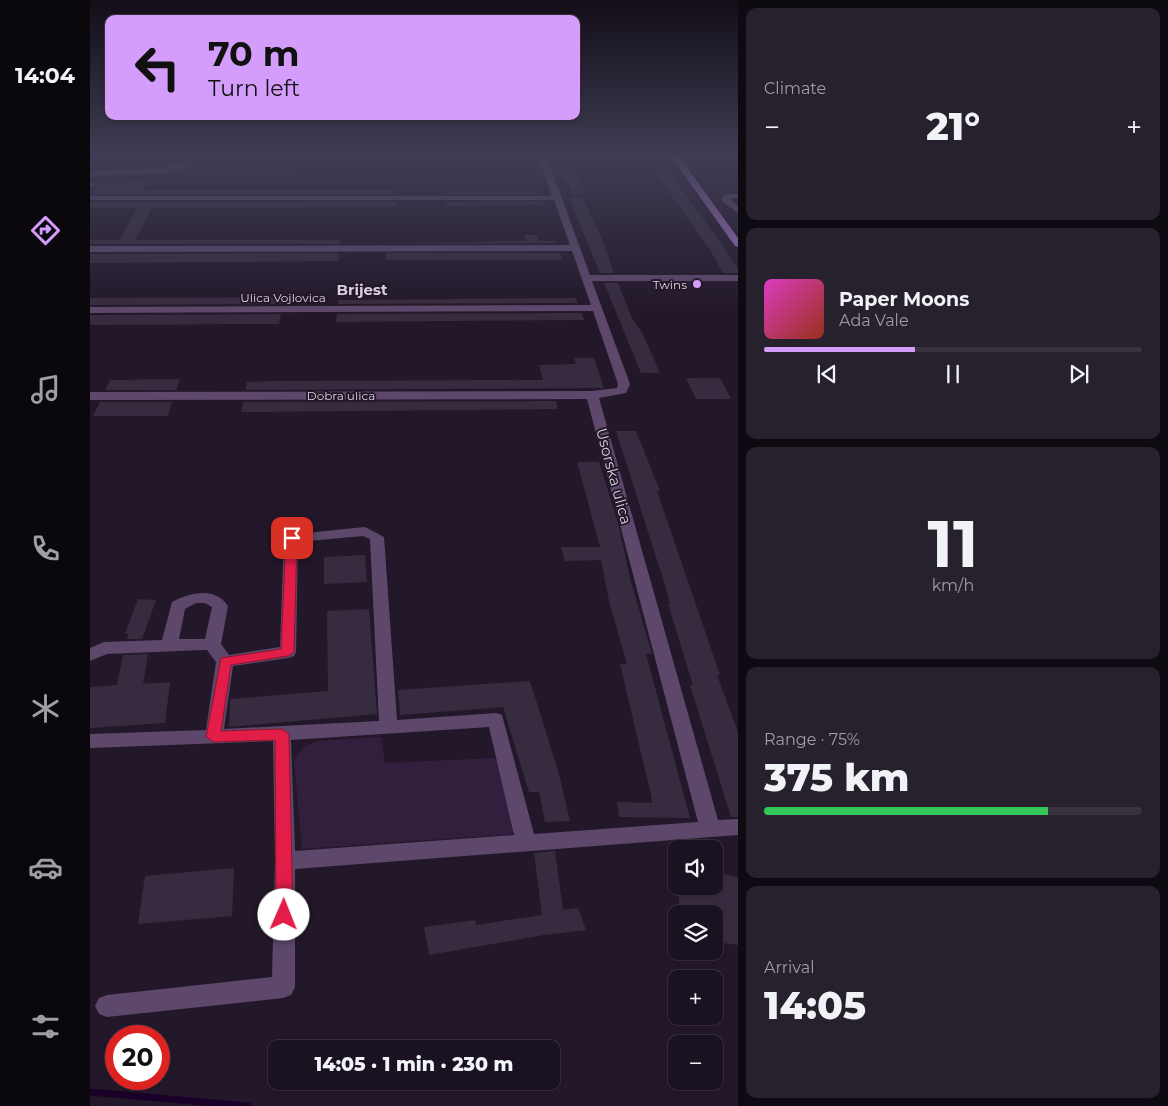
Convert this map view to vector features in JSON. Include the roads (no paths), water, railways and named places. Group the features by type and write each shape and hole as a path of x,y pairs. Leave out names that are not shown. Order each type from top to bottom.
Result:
{"main road":[{"path":"711,207 738,244"}],"street":[{"path":"559,207 624,384 622,390 616,393 592,395"},
{"path":"713,210 737,210"},
{"path":"90,249 575,248"},
{"path":"586,278 738,278"},
{"name":"Ulica Vojlovica","path":"90,310 597,308"},
{"name":"Dobra ulica","path":"90,396 592,395"},
{"name":"Usorska ulica","path":"592,395 710,829"},
{"path":"225,662 288,652 292,538 365,531 377,537 388,727"},
{"path":"169,645 178,606 199,597 215,600 220,606 212,645 225,662 214,737"},
{"path":"90,655 104,648 212,645"},
{"path":"90,741 282,734 496,720 526,843"},
{"path":"107,1006 283,987 285,861 282,734"},
{"path":"285,861 738,827"}],"waterway":[{"path":"90,1092 248,1106"}],"place":[{"name":"Twins","path":"697,284"}],"district":[{"name":"Brijest","path":"362,289"}]}
